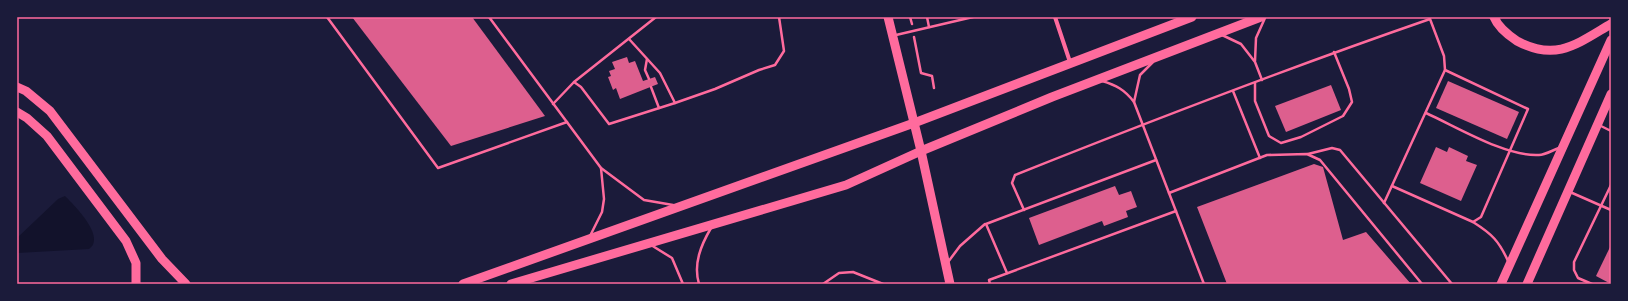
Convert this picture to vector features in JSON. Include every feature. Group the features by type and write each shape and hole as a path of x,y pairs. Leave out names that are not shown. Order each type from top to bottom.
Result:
{"main road":[{"path":"888,17 899,55 950,284"},
{"path":"894,17 899,55"},
{"path":"463,284 914,122 1192,17"},
{"path":"511,284 846,185 921,151 1096,80 1261,17"},
{"path":"1494,17 1503,30 1511,37 1541,51 1558,50 1577,45 1611,24"},
{"path":"1501,284 1611,40"},
{"path":"17,87 26,91 50,111 162,259 186,284"},
{"path":"1527,284 1611,94"},
{"path":"17,112 27,118 47,136 126,241 136,262 136,284"}],"street":[{"path":"1055,17 1070,62"}],"lane":[{"path":"327,17 438,168 567,122"},
{"path":"489,17 601,168 644,200 679,206"},
{"path":"553,104 574,82 656,17"},
{"path":"574,82 581,87 609,124 715,89 759,70 775,65 784,51 779,17"},
{"path":"927,17 929,27"},
{"path":"896,35 954,23 974,17"},
{"path":"1255,62 1256,38 1265,17"},
{"path":"1024,210 1012,183 1015,175 1142,124 1255,83 1334,52 1430,18 1444,56 1445,70 1384,203"},
{"path":"1218,33 1241,44 1255,62 1262,80"},
{"path":"629,39 660,73 675,103"},
{"path":"1255,83 1255,101 1270,136 1281,143 1301,137 1342,116 1352,102 1349,89 1334,52"},
{"path":"1134,102 1140,75 1158,56"},
{"path":"647,59 645,70 649,79"},
{"path":"1445,70 1528,109 1480,217 1474,222"},
{"path":"1096,80 1115,85 1127,93 1134,102 1204,283 1200,284"},
{"path":"651,87 659,108"},
{"path":"1233,91 1260,158"},
{"path":"1426,113 1509,151 1525,155 1541,156 1563,146"},
{"path":"1597,125 1611,131"},
{"path":"1169,193 1267,155 1307,154 1332,148 1340,150 1452,284"},
{"path":"1307,154 1320,160 1422,284"},
{"path":"946,265 960,246 986,224 1156,160"},
{"path":"589,238 602,212 604,199 601,168"},
{"path":"1592,284 1578,278 1574,270 1574,262 1611,185"},
{"path":"1392,186 1474,222 1490,233 1501,246 1509,265"},
{"path":"1568,191 1611,210"},
{"path":"990,284 989,280 1176,210"},
{"path":"699,284 696,274 701,246 714,223"},
{"path":"986,224 1007,273"},
{"path":"647,243 672,258 683,284"},
{"path":"823,284 839,272 853,272 883,284"}],"path":[{"path":"910,17 921,73 932,76 934,88"}],"shaded area":[{"path":"65,196 81,214 92,230 94,237 93,244 89,249 17,253 17,238 58,199"}],"building":[{"path":"352,17 472,17 545,116 451,146"},
{"path":"627,57 629,63 635,61 643,81 655,77 658,84 620,99 616,88 613,90 608,77 611,76 609,71 615,69 612,62"},
{"path":"1448,81 1519,112 1507,139 1436,108"},
{"path":"1331,85 1341,110 1286,132 1275,106"},
{"path":"1436,147 1447,152 1449,147 1468,156 1466,161 1477,165 1461,201 1420,183"},
{"path":"1314,164 1323,167 1343,240 1366,232 1411,284 1227,284 1197,207"},
{"path":"1115,186 1119,195 1131,191 1137,207 1126,211 1128,217 1104,226 1102,221 1039,245 1029,218"},
{"path":"1611,245 1611,284 1596,276"}]}
